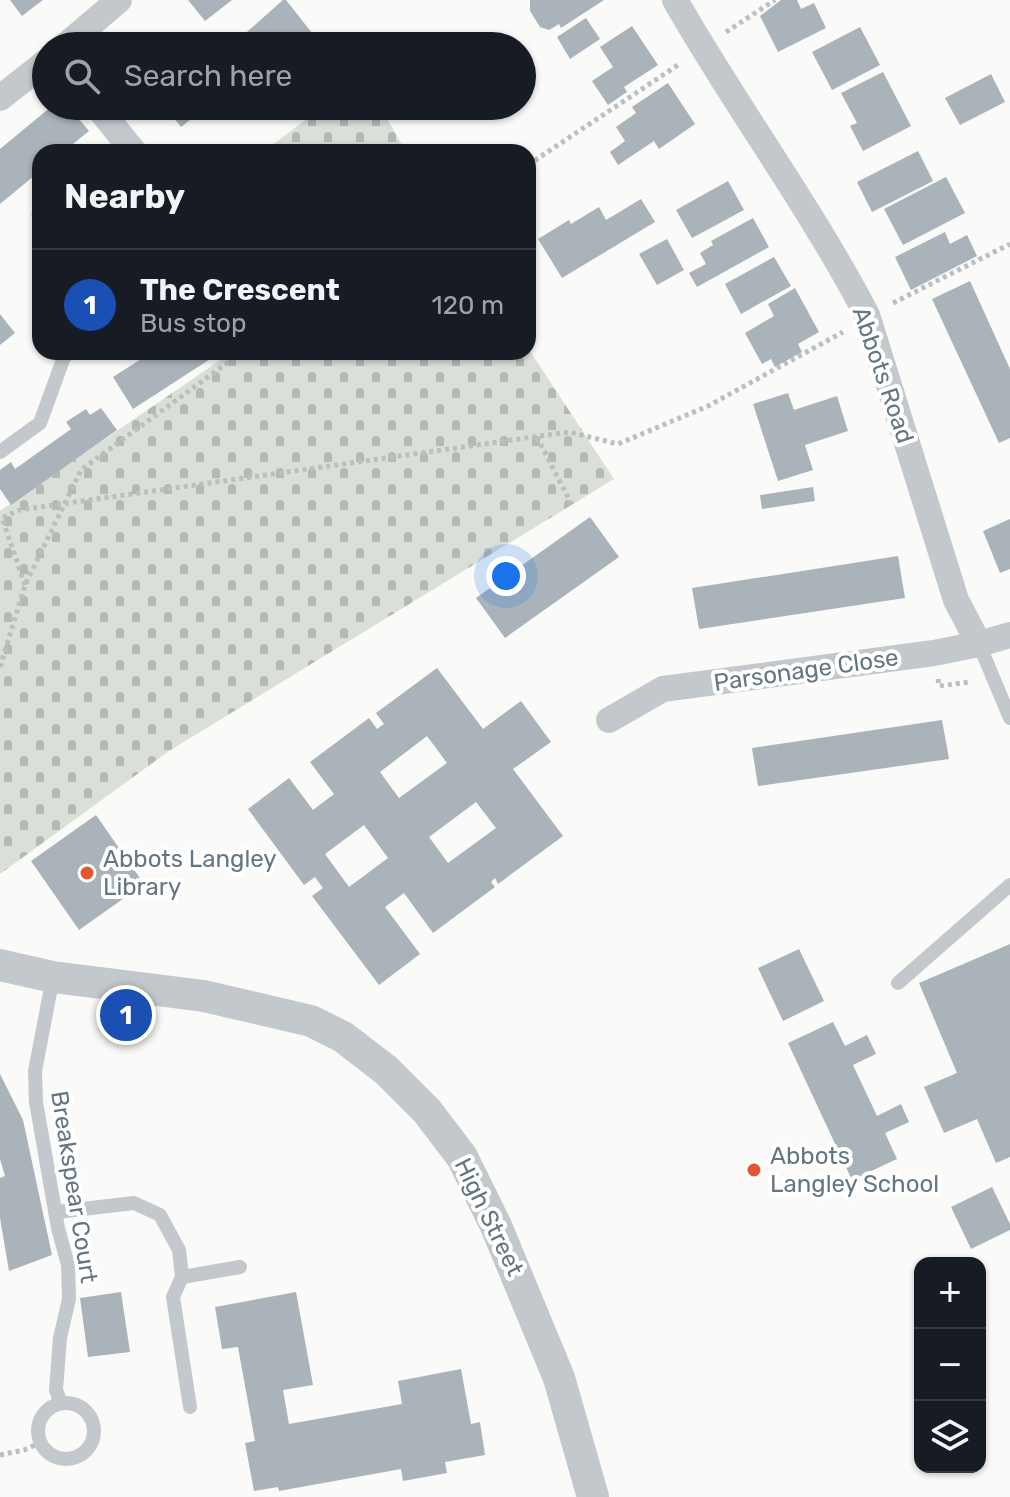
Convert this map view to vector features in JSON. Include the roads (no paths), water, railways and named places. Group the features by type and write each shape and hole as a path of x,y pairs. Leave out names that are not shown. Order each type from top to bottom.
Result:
{"street":[{"path":"81,32 119,0"},
{"name":"Abbots Road","path":"675,0 702,48 845,273 867,315 956,600 979,644"},
{"path":"0,98 32,73"},
{"path":"108,120 128,144"},
{"name":"Parsonage Close","path":"609,720 663,689 934,653 1010,635"},
{"name":"High Street","path":"0,965 53,977 204,996 311,1021 343,1037 386,1070 427,1111 462,1157 496,1226 559,1378 593,1497"}],"lane":[{"path":"0,452 40,423 63,360"},
{"path":"979,644 1010,718"},
{"path":"898,983 1010,885"},
{"name":"Breakspear Court","path":"53,977 35,1071 36,1102 68,1265 69,1299 60,1338 56,1390 61,1403"},
{"path":"57,1212 134,1203 160,1215 179,1250 182,1277 173,1297 190,1407"},
{"path":"182,1277 240,1267"},
{"path":"61,1403 79,1405 91,1416 95,1435 85,1454 68,1461 54,1458 40,1443 39,1421 48,1409 61,1403"}],"place":[{"name":"Abbots Langley Library","path":"87,873"},
{"name":"The Crescent","path":"126,1015"},
{"name":"Abbots Langley School","path":"754,1170"}]}
